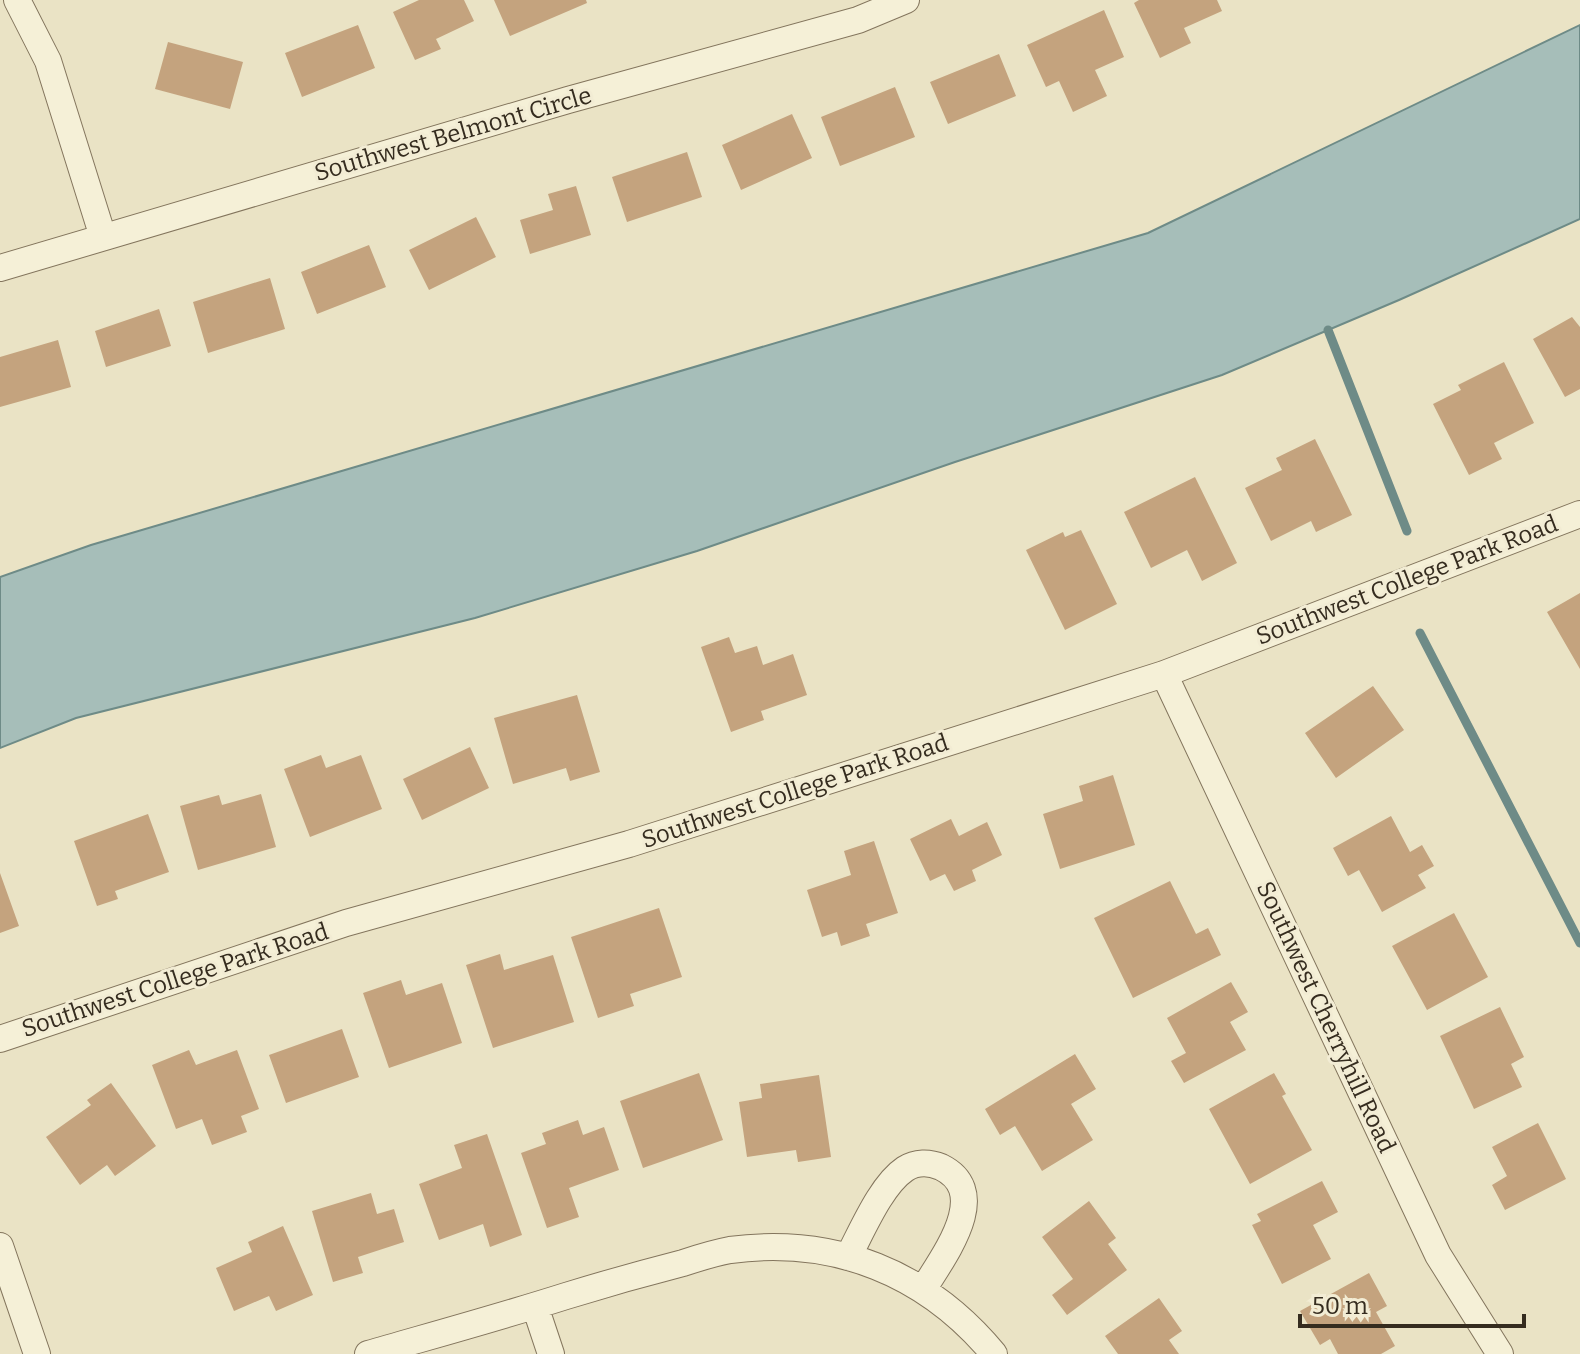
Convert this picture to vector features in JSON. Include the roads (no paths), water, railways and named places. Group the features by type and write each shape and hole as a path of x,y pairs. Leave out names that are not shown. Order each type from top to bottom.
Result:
{"street":[{"path":"17,0 48,61 103,237"},
{"name":"Southwest Belmont Circle","path":"0,268 568,100 858,20 906,0"},
{"name":"Southwest College Park Road","path":"0,1039 346,923 629,844 1164,674 1580,514"},
{"name":"Southwest Cherryhill Road","path":"1164,674 1438,1255 1500,1354"},
{"path":"848,1257 891,1182 904,1169 917,1163 940,1167 953,1175 961,1188 964,1214 956,1234 923,1290"},
{"path":"0,1246 37,1354"},
{"path":"368,1354 728,1250 778,1247 825,1251 892,1272 938,1299 973,1329 994,1354"},
{"path":"535,1306 551,1354"}],"water":[{"path":"1580,25 1580,219 1222,375 697,551 475,618 76,718 0,748 0,577 91,545 1148,233"}],"waterway":[{"path":"1328,330 1407,531"},
{"path":"1420,633 1580,943"}]}
